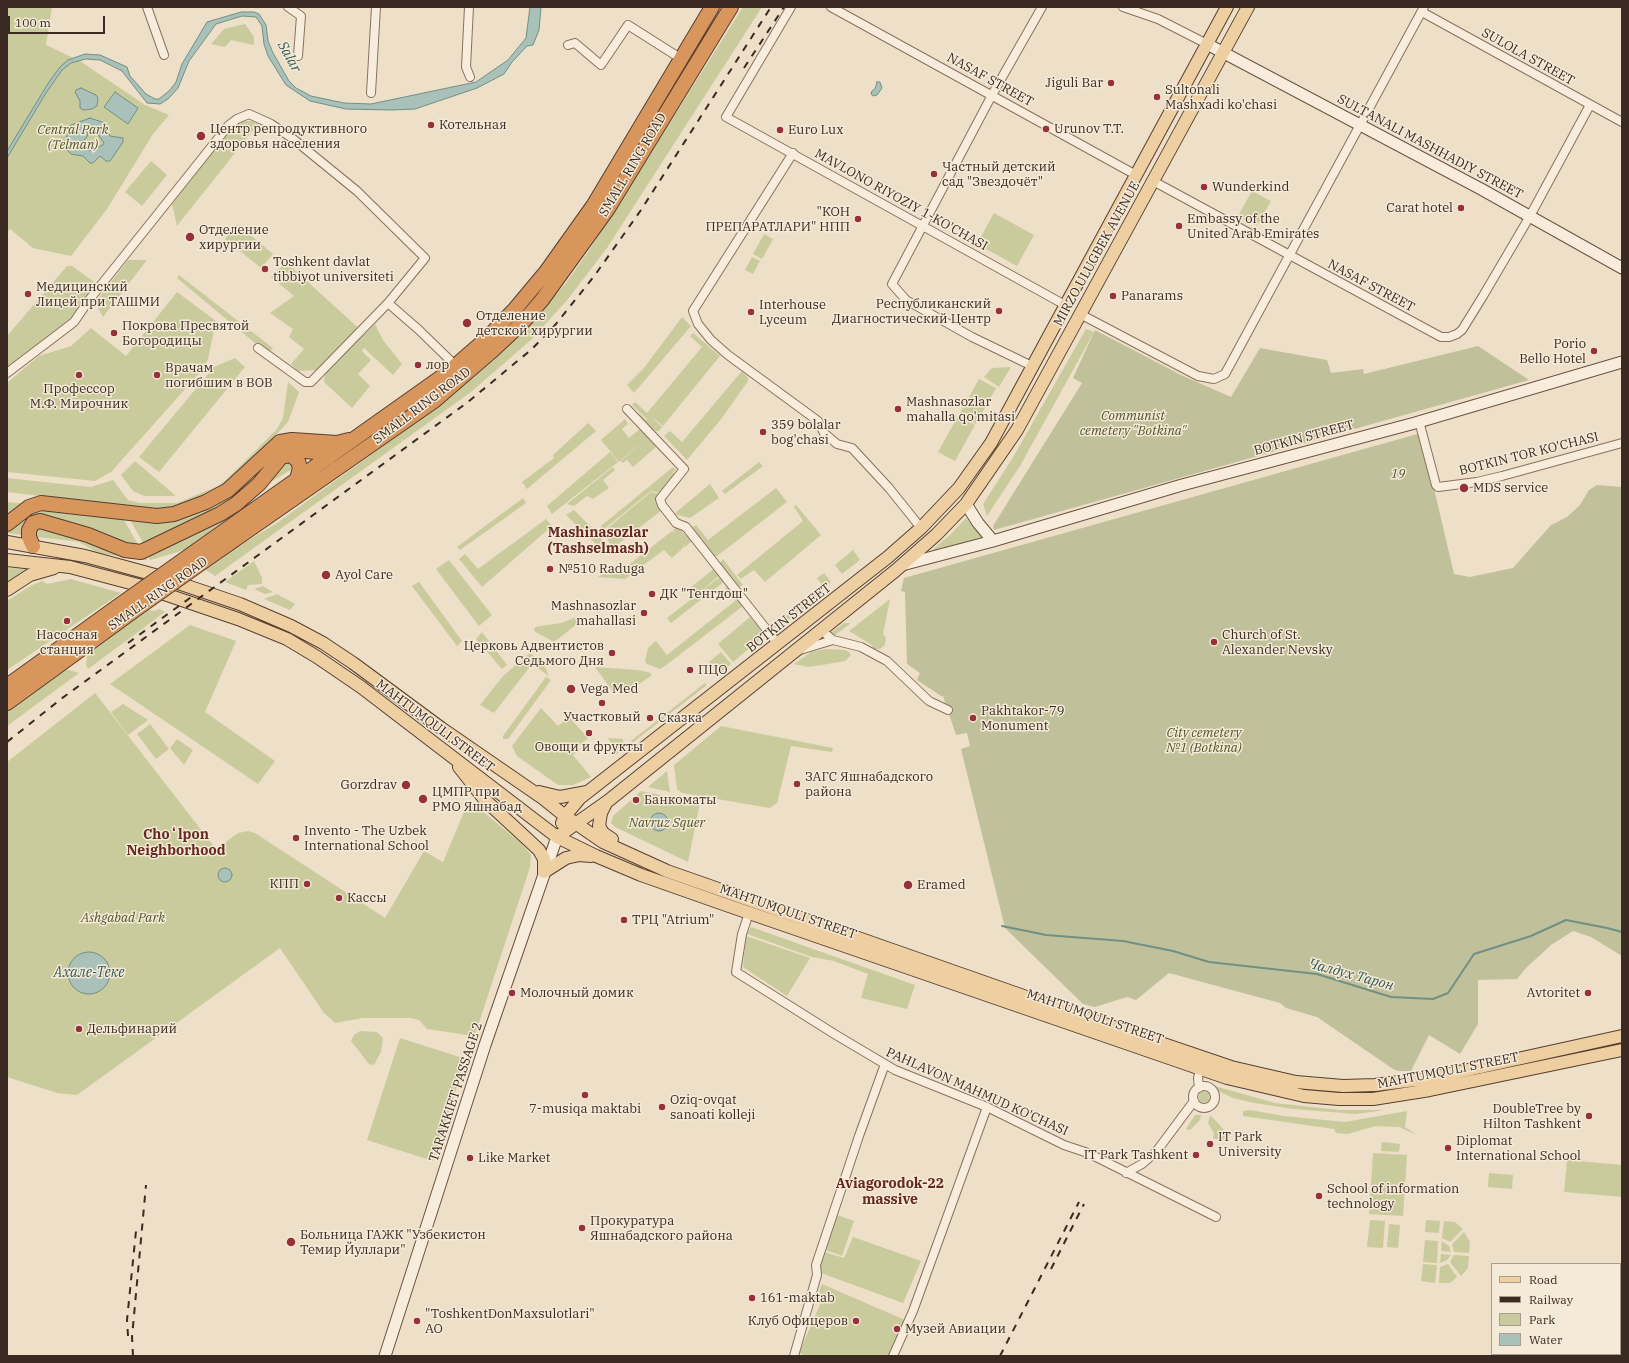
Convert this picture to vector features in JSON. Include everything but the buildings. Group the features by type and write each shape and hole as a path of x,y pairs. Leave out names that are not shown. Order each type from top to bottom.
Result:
{"highway":[{"name":"SMALL RING ROAD","path":"10,690 200,556 434,401 515,309 563,249 593,206 680,58 712,7"},
{"name":"SMALL RING ROAD","path":"200,556 297,479 460,370 523,322 542,300 575,256 607,210 731,7"},
{"path":"7,524 29,507 41,503 157,516 174,514 206,502 228,490 280,442 292,440 337,443 355,439"},
{"path":"33,546 28,530 33,523 40,521 88,535 128,551 144,551 220,514 236,504 258,484 285,451 291,449 314,452 328,458"},
{"path":"278,459 286,455 296,458 300,468 297,479"}],"main road":[{"path":"692,38 704,7"},
{"name":"MIRZO ULUGBEK AVENUE","path":"951,498 968,477 991,442 1227,7"},
{"name":"MIRZO ULUGBEK AVENUE","path":"964,506 1017,430 1248,7"},
{"path":"1065,305 1080,314"},
{"path":"951,498 964,506"},
{"name":"BOTKIN STREET","path":"557,837 565,816 580,798 869,572 920,528 951,498"},
{"name":"BOTKIN STREET","path":"557,837 608,801 902,565 936,535 964,506"},
{"name":"MAHTUMQULI STREET","path":"7,542 85,556 155,575 240,604 291,626 353,663 525,786"},
{"name":"MAHTUMQULI STREET","path":"7,560 70,567 172,596 238,619 286,639 334,667 446,750 557,837 596,856 641,875 731,901 1215,1062 1292,1081 1344,1086 1399,1083 1622,1036"},
{"path":"7,590 35,573 45,570 70,567"},
{"path":"716,693 726,706"},
{"path":"446,750 485,800 539,850 544,863 544,872"},
{"path":"525,786 560,797 589,791"},
{"path":"525,786 603,842 667,870"},
{"path":"608,801 599,819 599,826 602,833 650,858 667,870"},
{"path":"544,872 560,861 572,856 596,856"},
{"name":"MAHTUMQULI STREET","path":"667,870 731,901 749,913 1248,1084 1293,1094 1339,1099 1373,1099 1430,1090 1622,1050"}],"street":[{"path":"147,7 164,55"},
{"path":"288,7 301,16 298,56"},
{"path":"371,93 376,7"},
{"path":"469,7 466,67 470,77"},
{"name":"MAVLONO RIYOZIY 1-KO'CHASI","path":"791,7 726,117 1065,305"},
{"name":"NASAF STREET","path":"831,7 1136,174"},
{"path":"1032,366 972,337 906,300 892,284 992,95 1042,7"},
{"path":"1123,7 1158,19 1207,44"},
{"path":"1080,314 1198,376 1218,378 1226,372 1423,9"},
{"name":"SULOLA STREET","path":"1423,9 1622,122"},
{"path":"568,45 575,43 602,65 628,26 680,58"},
{"name":"SULTАNALI MASHHADIY STREET","path":"1207,44 1530,216 1622,268"},
{"name":"NASAF STREET","path":"1153,181 1441,337 1449,337 1462,330 1530,216 1590,105"},
{"path":"7,373 74,322 98,288 223,131 237,119 249,114 271,124 312,153 357,191 424,256 425,260 388,303 311,382 305,382 258,348"},
{"path":"793,153 693,311 698,324 728,355 818,421 824,433 837,444 852,448 888,488 920,528"},
{"path":"388,303 419,330 460,370"},
{"name":"BOTKIN STREET","path":"902,565 993,541 1182,485 1419,421 1622,362"},
{"path":"627,409 684,469 660,499 662,506 676,523 686,527 778,644"},
{"name":"BOTKIN TOR KO'CHASI","path":"1419,421 1436,485 1438,486 1496,477 1622,443"},
{"path":"964,506 993,541"},
{"path":"821,630 833,640 861,647 887,662 929,701 948,710"},
{"path":"796,650 833,640"},
{"name":"TARAKKIET PASSAGE 2","path":"385,1356 485,1045 557,837"},
{"name":"PAHLAVON MAHMUD KO'CHASI","path":"749,913 742,934 736,972 895,1070 987,1107 1216,1217"},
{"path":"794,1356 817,1276 816,1265 859,1136 885,1064"},
{"path":"1200,1068 1198,1078 1200,1088"},
{"path":"1126,1173 1142,1164 1156,1152 1194,1102 1195,1092 1200,1088 1206,1087 1212,1089 1215,1095 1214,1102 1206,1108 1199,1107 1194,1102"},
{"path":"893,1356 913,1311 987,1107"}],"green space":[{"name":"Central Park (Telman)","path":"7,7 52,7 46,45 80,61 145,105 169,115 153,134 107,209 71,256 33,248 10,229 7,232"},
{"path":"743,7 762,7 607,248 568,299 532,339 471,392 215,576 203,568 277,523 445,401 491,363 526,328 566,283 590,249"},
{"path":"245,24 254,37 254,45 231,40 225,47 211,44 224,29"},
{"path":"240,121 252,121 258,124 177,226 172,204 234,125"},
{"path":"151,161 167,175 142,206 125,192"},
{"path":"1252,191 1271,201 1257,226 1238,216"},
{"path":"994,213 1034,235 1017,266 977,244"},
{"path":"237,224 273,254 261,268 225,239"},
{"path":"764,234 773,239 762,259 753,254"},
{"path":"752,257 760,261 753,274 745,270"},
{"path":"128,260 147,260 103,317 97,306 98,299"},
{"path":"286,262 365,334 375,324 383,340 402,364 393,375 364,348 362,351 371,360 358,374 370,386 352,408 324,382 325,375 319,370 298,371 291,364 304,349 289,337 293,329 270,313 294,296 271,277"},
{"path":"67,266 72,266 97,284 71,318 7,367 7,336"},
{"path":"179,275 273,348 268,354 177,278"},
{"path":"177,292 216,321 208,359 204,368 111,472 95,481 7,472 7,383 39,356 71,346 91,328 126,356"},
{"path":"682,317 691,326 634,393 627,385 644,368"},
{"path":"1086,329 1094,332 1020,466 987,516 983,504 1012,459"},
{"name":"Communist cemetery \"Botkina\"","path":"1095,330 1181,375 1231,397 1260,348 1327,360 1331,373 1363,369 1364,374 1478,346 1529,380 994,530 993,526 1082,383 1073,378"},
{"path":"693,333 720,356 663,426 651,416 662,427 659,431 655,431 640,417 639,413 646,420 647,419 632,405 635,402 647,413 702,347 690,336"},
{"path":"235,358 245,367 159,472 139,457 214,367"},
{"path":"1011,367 999,387 984,377 992,368"},
{"path":"742,371 748,378 748,381 722,418 687,460 664,436 670,431 682,442"},
{"path":"979,379 996,388 976,424 959,415"},
{"path":"288,382 299,392 288,422 237,476 219,490 171,508 150,509 7,492 7,478 91,487 113,480 128,500 140,503 177,503 218,486 226,480 277,429 283,418"},
{"path":"958,416 975,425 955,461 938,452"},
{"path":"625,419 628,424 622,429 629,438 641,428 648,436 619,462 601,440"},
{"path":"588,423 596,431 527,489 522,482 554,458 553,455"},
{"name":"City cemetery №1 (Botkina)","path":"1421,433 1454,574 1470,577 1513,568 1551,525 1567,517 1580,505 1589,490 1597,485 1622,487 1622,956 1591,937 1573,931 1551,945 1526,968 1517,979 1478,980 1478,1024 1460,1054 1429,1035 1411,1071 1398,1071 1393,1069 1317,1017 1286,1008 1280,1003 1169,973 1136,1000 1127,997 1095,1007 1083,1004 1005,928 961,749 970,746 967,733 956,735 943,696 917,680 920,673 907,664 905,592 901,591 904,578"},
{"path":"648,436 656,447 633,467 627,460 623,463 621,461"},
{"path":"284,446 257,481 228,505 145,546 129,518 171,519"},
{"path":"610,452 618,462 552,514 547,506"},
{"path":"290,459 294,468 267,484 240,510 184,550 150,560 148,554 221,518 286,460"},
{"path":"135,461 176,496 144,496 133,491 121,475"},
{"path":"759,462 763,466 725,494 722,491"},
{"path":"613,467 615,470 603,480 609,488 593,499 587,496 574,506 567,504"},
{"path":"673,467 676,470 673,472 675,476 662,493 651,491 603,530 601,526"},
{"path":"710,484 719,498 690,518 674,514"},
{"path":"776,488 787,502 717,556 714,557 692,528 696,525 708,540"},
{"path":"651,492 661,494 657,499 657,502 662,510 612,549 604,531"},
{"path":"523,498 526,503 460,550 457,547"},
{"path":"7,502 29,504 7,523"},
{"path":"796,505 821,535 765,582 754,570 741,579 737,575 803,521 794,507"},
{"path":"32,509 121,515 140,548 27,520 23,526 23,535 7,533 7,528"},
{"path":"574,510 598,534 607,547 600,555 600,548 566,515"},
{"path":"966,518 983,538 930,552 951,534"},
{"path":"546,519 552,526 482,587 459,559 465,554 478,569"},
{"path":"35,525 144,555 147,560 98,553 79,542 38,537 35,536"},
{"path":"677,527 692,541 685,547 682,542 684,547 672,558 664,550 634,572 622,570 672,531 675,533 673,530"},
{"path":"853,550 860,560 842,574 835,565"},
{"path":"723,559 743,585 739,587 736,585 719,564"},
{"path":"449,560 492,615 479,626 436,569"},
{"path":"254,561 262,578 262,584 248,585 246,590 225,582"},
{"path":"9,568 33,569 7,586 7,571"},
{"path":"715,568 720,575 694,597 691,587"},
{"path":"606,571 632,574 625,579 598,577"},
{"path":"824,573 831,582 824,588 817,578"},
{"path":"721,576 725,581 671,623 667,618"},
{"path":"71,579 121,593 7,670 7,601 32,585 42,581 47,584"},
{"path":"419,582 462,641 457,646 412,586"},
{"path":"263,586 273,592 265,594 254,589"},
{"path":"727,586 743,606 665,666 660,669 647,664 645,661 648,648 656,641 667,655 735,601 725,588"},
{"path":"817,592 820,596 779,627 771,628"},
{"path":"277,594 295,604 290,610 264,599"},
{"path":"890,599 883,634 886,638 885,645 880,649 873,649 872,645 849,631"},
{"path":"160,609 165,612 88,669 86,665 88,650 139,615 149,610 154,611"},
{"path":"577,617 577,624 554,642 534,631 535,627 561,623"},
{"path":"750,617 765,635 733,662 718,644"},
{"path":"844,623 851,623 834,636 829,634"},
{"path":"190,625 236,641 205,712 275,761 258,784 110,684"},
{"path":"482,632 507,665 502,669 476,639"},
{"path":"827,649 845,650 851,655 845,661 816,666 808,667 794,664 811,652"},
{"path":"721,652 731,664 719,674 709,662"},
{"path":"530,653 543,663 549,676 532,664 494,713 480,705 503,676"},
{"path":"595,667 638,670 651,673 651,676 626,693 614,693"},
{"path":"66,669 79,673 7,726 7,712"},
{"path":"546,677 551,680 508,739 503,739 503,736"},
{"path":"705,683 707,685 632,743 631,741"},
{"name":"Ashgabad Park","path":"95,693 216,849 238,833 248,831 255,833 385,918 424,851 443,862 469,800 522,844 531,855 530,867 475,1035 427,1029 419,1020 410,1018 363,1018 335,1023 324,1013 280,948 77,1095 57,1093 7,1077 7,762"},
{"path":"123,704 148,720 128,735 111,712"},
{"path":"541,708 558,726 569,717 588,738 578,747 580,750 573,755 591,777 573,785 558,785 517,756 512,746"},
{"path":"150,724 169,749 156,759 137,734"},
{"path":"721,726 833,748 832,752 791,746 777,803 770,808 682,793 677,789 674,765"},
{"path":"608,738 623,739 623,750 617,754"},
{"path":"177,739 193,750 184,765 170,748"},
{"path":"667,771 670,792 648,787"},
{"name":"Navruz Squer","path":"641,791 700,803 688,862 615,827 611,823 613,816"},
{"path":"751,927 915,985 907,1009 861,998 868,974 834,961 812,957 747,934"},
{"path":"746,936 810,958 787,996 743,967"},
{"path":"360,1031 377,1032 383,1038 381,1052 374,1065 369,1064 351,1041 354,1035"},
{"path":"400,1038 466,1059 433,1161 367,1140"},
{"path":"1211,1085 1275,1103 1339,1110 1385,1110 1356,1114 1293,1109 1233,1098 1216,1090"},
{"path":"1204,1091 1208,1093 1210,1097 1208,1101 1204,1103 1200,1101 1198,1097 1200,1093"},
{"path":"1250,1110 1284,1116 1345,1122 1407,1111 1405,1127 1417,1135 1399,1127 1375,1126 1348,1134 1336,1133 1334,1129 1243,1116 1243,1111"},
{"path":"1195,1115 1201,1115 1200,1120 1190,1130 1186,1129"},
{"path":"1210,1115 1228,1134 1227,1142 1213,1138 1214,1133 1208,1123"},
{"path":"1382,1142 1400,1144 1399,1152 1381,1151"},
{"path":"1373,1153 1407,1155 1403,1216 1369,1214"},
{"path":"1567,1160 1622,1165 1622,1197 1564,1192"},
{"path":"1489,1173 1513,1175 1512,1189 1488,1187"},
{"path":"837,1215 854,1221 842,1256 826,1250"},
{"path":"1370,1220 1385,1221 1383,1248 1367,1247"},
{"path":"1426,1220 1440,1221 1439,1233 1425,1232"},
{"path":"1444,1221 1455,1222 1463,1229 1450,1242 1442,1238"},
{"path":"1389,1224 1400,1225 1398,1248 1387,1247"},
{"path":"1464,1232 1470,1242 1469,1253 1454,1252 1452,1244"},
{"path":"853,1237 921,1261 903,1303 821,1273 819,1266 824,1252 844,1258"},
{"path":"1425,1240 1438,1241 1437,1263 1423,1262"},
{"path":"1442,1241 1449,1246 1451,1252 1441,1251"},
{"path":"1441,1254 1451,1255 1447,1260 1440,1263"},
{"path":"1454,1255 1469,1256 1468,1268 1461,1276 1450,1262"},
{"path":"1423,1264 1437,1265 1435,1283 1421,1281"},
{"path":"1448,1264 1457,1277 1450,1283 1439,1283 1440,1267"},
{"path":"822,1284 905,1320 898,1340 889,1356 806,1356 799,1353 821,1302 819,1301 821,1294 819,1292"}],"water":[{"name":"Salar","path":"530,7 541,7 539,30 533,45 527,46 512,62 504,74 477,88 415,109 346,109 310,101 286,85 268,56 264,44 262,26 256,17 242,16 216,24 189,61 178,88 168,99 160,104 147,103 122,71 100,60 86,59 71,63 62,70 46,93 7,158 7,151 49,82 60,67 68,60 85,54 100,55 127,67 130,76 146,94 155,99 159,99 170,90 176,82 182,64 207,22 241,12 254,12 259,14 266,25 268,41 273,53 289,81 296,88 311,96 344,103 371,104 476,82 508,60 526,38"},
{"path":"877,82 880,82 882,88 877,95 873,96 871,94 875,89"},
{"path":"81,88 96,95 98,98 97,106 92,109 83,110 80,108 80,101 75,92"},
{"path":"115,92 138,108 128,124 104,107"},
{"path":"90,118 105,123 110,136 123,138 123,142 110,161 106,161 100,156 93,163 90,163 83,156 71,154 66,149 65,141 71,125","holes":["89,129 98,131 99,136 104,143 103,145 90,151 83,148 82,142 87,137"]},
{"path":"659,813 665,816 668,822 665,828 659,831 653,828 650,822 653,816"},
{"path":"222,868 228,868 232,872 232,878 228,882 222,882 218,878 218,872"},
{"name":"Ахале-Теке","path":"89,952 104,958 110,973 104,988 89,994 74,988 68,973 74,958"}],"waterway":[{"name":"Чалдух Тарон","path":"1002,926 1046,935 1123,941 1173,951 1209,962 1317,974 1391,997 1433,999 1448,993 1474,954 1531,936 1566,920 1622,932"}],"railway":[{"path":"7,742 61,699 468,402 532,349 556,324 595,275 641,210 771,7"},
{"path":"744,68 784,7"},
{"path":"128,643 194,595"},
{"path":"133,1356 132,1337 146,1185"},
{"path":"1000,1356 1079,1202"},
{"path":"1051,1269 1084,1204"},
{"path":"128,1336 127,1320 136,1231"}],"place":[{"name":"Jiguli Bar","path":"1111,83"},
{"name":"Sultonali Mashxadi ko'chasi","path":"1157,97"},
{"name":"Котельная","path":"431,125"},
{"name":"Urunov T.T.","path":"1046,129"},
{"name":"Euro Lux","path":"780,130"},
{"name":"Центр репродуктивного здоровья населения","path":"201,136"},
{"name":"Частный детский сад \"Звездочёт\"","path":"934,174"},
{"name":"Wunderkind","path":"1204,187"},
{"name":"Carat hotel","path":"1461,208"},
{"name":"\"КОН ПРЕПАРАТЛАРИ\" НПП","path":"858,219"},
{"name":"Embassy of the United Arab Emirates","path":"1179,226"},
{"name":"Отделение хирургии","path":"190,237"},
{"name":"Toshkent davlat tibbiyot universiteti","path":"265,269"},
{"name":"Медицинский Лицей при ТАШМИ","path":"28,294"},
{"name":"Panarams","path":"1113,296"},
{"name":"Республиканский Диагностический Центр","path":"999,311"},
{"name":"Interhouse Lyceum","path":"751,312"},
{"name":"Отделение детской хирургии","path":"467,323"},
{"name":"Покрова Пресвятой Богородицы","path":"114,333"},
{"name":"Porio Bello Hotel","path":"1594,351"},
{"name":"лор","path":"418,365"},
{"name":"Профессор М.Ф. Мирочник","path":"79,375"},
{"name":"Врачам погибшим в ВОВ","path":"157,375"},
{"name":"Mashnasozlar mahalla qo'mitasi","path":"898,409"},
{"name":"359 bolalar bog'chasi","path":"763,432"},
{"name":"MDS service","path":"1464,488"},
{"name":"№510 Raduga","path":"550,569"},
{"name":"Ayol Care","path":"326,575"},
{"name":"ДК \"Тенгдош\"","path":"652,594"},
{"name":"Mashnasozlar mahallasi","path":"644,613"},
{"name":"Насосная станция","path":"67,621"},
{"name":"Church of St. Alexander Nevsky","path":"1214,642"},
{"name":"Церковь Адвентистов Седьмого Дня","path":"612,653"},
{"name":"ПЦО","path":"690,670"},
{"name":"Vega Med","path":"571,689"},
{"name":"Участковый","path":"602,703"},
{"name":"Сказка","path":"650,718"},
{"name":"Pakhtakor-79 Monument","path":"973,718"},
{"name":"Овощи и фрукты","path":"589,733"},
{"name":"ЗАГС Яшнабадского района","path":"797,784"},
{"name":"Gorzdrav","path":"406,785"},
{"name":"ЦМПР при РМО Яшнабад","path":"423,799"},
{"name":"Банкоматы","path":"636,800"},
{"name":"Invento - The Uzbek International School","path":"296,838"},
{"name":"КПП","path":"307,884"},
{"name":"Eramed","path":"908,885"},
{"name":"Кассы","path":"339,898"},
{"name":"ТРЦ \"Atrium\"","path":"624,920"},
{"name":"Молочный домик","path":"512,993"},
{"name":"Avtoritet","path":"1588,993"},
{"name":"Дельфинарий","path":"79,1029"},
{"name":"7-musiqa maktabi","path":"585,1095"},
{"name":"Oziq-ovqat sanoati kolleji","path":"662,1107"},
{"name":"DoubleTree by Hilton Tashkent","path":"1589,1116"},
{"name":"IT Park University","path":"1210,1144"},
{"name":"Diplomat International School","path":"1448,1148"},
{"name":"IT Park Tashkent","path":"1196,1155"},
{"name":"Like Market","path":"470,1158"},
{"name":"School of information technology","path":"1319,1196"},
{"name":"Прокуратура Яшнабадского района","path":"582,1228"},
{"name":"Больница ГАЖК \"Узбекистон Темир Йуллари\"","path":"291,1242"},
{"name":"161-maktab","path":"752,1298"},
{"name":"\"ToshkentDonMaxsulotlari\" AO","path":"417,1321"},
{"name":"Клуб Офицеров","path":"856,1321"},
{"name":"Музей Авиации","path":"897,1329"}],"district":[{"name":"Mashinasozlar (Tashselmash)","path":"598,542"},
{"name":"Choʻlpon Neighborhood","path":"176,844"},
{"name":"Aviagorodok-22 massive","path":"890,1192"}],"park label":[{"name":"19","path":"1398,474"}]}
